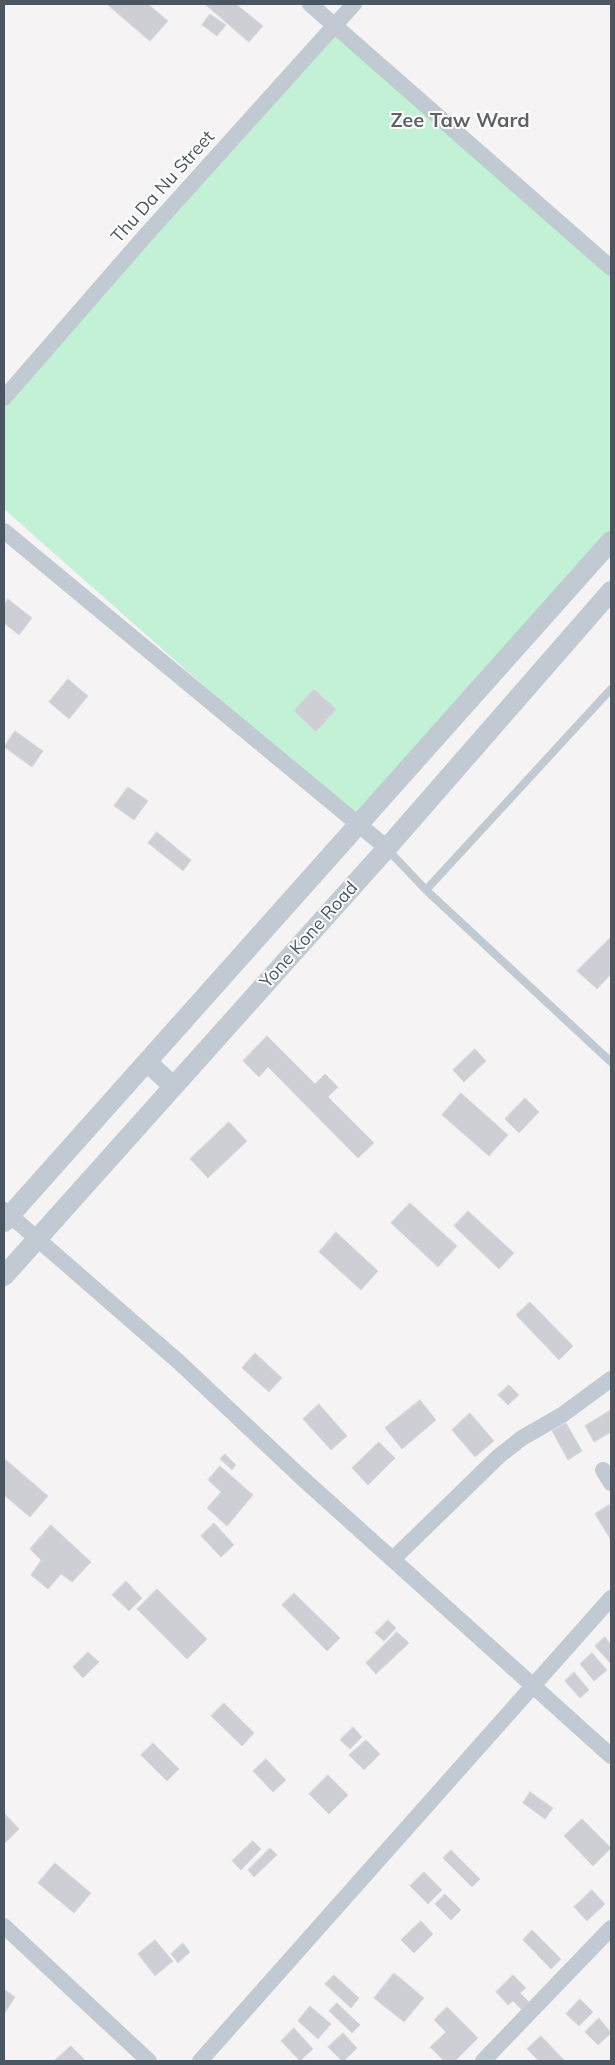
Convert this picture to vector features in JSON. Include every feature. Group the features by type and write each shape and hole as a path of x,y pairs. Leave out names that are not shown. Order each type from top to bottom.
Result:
{"street":[{"path":"310,4 611,268"},
{"name":"Thu Da Nu Street","path":"4,398 145,236 354,4"},
{"path":"4,531 387,848"},
{"path":"611,541 147,1062 6,1216 36,1239 180,1363 301,1477 611,1756"},
{"name":"Yone Kone Road","path":"4,1276 387,848 611,591"},
{"path":"147,1062 173,1086"},
{"path":"393,1559 499,1456 522,1438 584,1400 611,1379"},
{"path":"200,2061 611,1598"},
{"path":"4,1926 149,2061"},
{"path":"483,2061 611,1928"}],"lane":[{"path":"426,890 611,689"},
{"path":"387,848 426,890 611,1062"}],"green space":[{"path":"333,26 611,268 611,541 360,824 4,509 4,394"}],"building":[{"path":"107,4 148,4 168,21 150,41"},
{"path":"205,4 236,4 263,26 249,42"},
{"path":"210,14 226,25 217,36 202,25"},
{"path":"8,599 32,618 19,635 4,623 4,605"},
{"path":"68,679 88,696 69,719 49,702"},
{"path":"314,689 336,709 316,732 294,711"},
{"path":"15,731 43,751 32,767 4,747"},
{"path":"128,787 148,801 134,820 114,806"},
{"path":"157,832 191,860 183,871 148,843"},
{"path":"611,937 611,974 597,989 577,971"},
{"path":"267,1036 315,1084 325,1074 338,1087 328,1097 374,1143 358,1158 268,1067 259,1077 243,1061"},
{"path":"475,1049 486,1061 464,1082 453,1070"},
{"path":"461,1093 508,1135 489,1156 442,1115"},
{"path":"525,1098 539,1112 519,1133 505,1119"},
{"path":"229,1122 247,1141 208,1178 190,1159"},
{"path":"410,1203 457,1246 438,1267 391,1223"},
{"path":"468,1211 514,1253 499,1269 454,1226"},
{"path":"336,1232 378,1271 361,1290 319,1252"},
{"path":"530,1302 573,1346 559,1360 516,1315"},
{"path":"255,1353 282,1378 269,1392 242,1368"},
{"path":"509,1385 519,1395 508,1405 498,1395"},
{"path":"420,1400 436,1420 402,1449 385,1428"},
{"path":"319,1404 347,1436 331,1450 303,1419"},
{"path":"611,1410 611,1432 594,1442 585,1426"},
{"path":"470,1413 494,1441 475,1457 452,1430"},
{"path":"566,1423 582,1451 568,1460 552,1431"},
{"path":"379,1442 395,1458 368,1485 352,1468"},
{"path":"225,1454 236,1465 232,1470 220,1459"},
{"path":"6,1460 48,1496 30,1517 4,1495 4,1463"},
{"path":"220,1466 253,1495 227,1526 207,1508 221,1492 208,1480"},
{"path":"609,1505 611,1510 611,1540 595,1514"},
{"path":"214,1523 234,1545 221,1557 201,1536"},
{"path":"51,1525 91,1562 72,1582 61,1574 48,1589 31,1575 41,1560 30,1549"},
{"path":"126,1581 142,1598 129,1611 112,1595"},
{"path":"157,1589 207,1639 187,1659 137,1609"},
{"path":"294,1593 340,1638 327,1651 282,1605"},
{"path":"388,1620 396,1628 384,1641 375,1633"},
{"path":"397,1632 409,1643 376,1674 366,1663"},
{"path":"605,1637 611,1645 611,1664 595,1646"},
{"path":"88,1652 99,1662 83,1678 73,1667"},
{"path":"592,1653 607,1670 594,1681 580,1664"},
{"path":"574,1672 589,1690 580,1698 565,1681"},
{"path":"224,1703 254,1733 242,1746 211,1716"},
{"path":"353,1727 362,1737 350,1749 340,1740"},
{"path":"366,1740 380,1754 364,1770 349,1755"},
{"path":"153,1743 179,1769 167,1781 141,1755"},
{"path":"266,1759 286,1780 273,1792 253,1771"},
{"path":"328,1775 348,1795 329,1814 309,1794"},
{"path":"530,1792 553,1808 545,1819 523,1803"},
{"path":"4,1813 19,1829 4,1844"},
{"path":"582,1819 611,1848 593,1866 564,1836"},
{"path":"253,1841 261,1849 241,1870 232,1861"},
{"path":"270,1848 277,1855 254,1877 248,1870"},
{"path":"451,1850 480,1879 472,1887 443,1858"},
{"path":"55,1863 91,1893 74,1913 38,1883"},
{"path":"424,1872 442,1890 428,1904 410,1886"},
{"path":"592,1890 605,1904 587,1921 574,1907"},
{"path":"445,1894 461,1910 451,1920 435,1904"},
{"path":"421,1921 433,1934 414,1953 401,1940"},
{"path":"532,1930 561,1959 551,1969 523,1940"},
{"path":"155,1940 173,1961 155,1976 138,1954"},
{"path":"183,1943 190,1952 178,1963 171,1954"},
{"path":"394,1973 424,1998 404,2022 374,1998"},
{"path":"334,1975 359,1998 351,2008 325,1984"},
{"path":"513,1975 526,1988 520,1993 529,2002 522,2010 513,2001 508,2005 496,1992"},
{"path":"4,1989 15,1997 4,2014"},
{"path":"580,1999 593,2012 579,2026 566,2014"},
{"path":"337,2003 360,2025 352,2033 329,2011"},
{"path":"310,2006 331,2024 318,2039 298,2021"},
{"path":"447,2007 478,2038 455,2061 444,2061 430,2047 446,2032 434,2020"},
{"path":"599,2018 611,2033 598,2045 585,2032"},
{"path":"294,2028 313,2049 300,2061 281,2041"},
{"path":"343,2033 357,2048 342,2061 328,2047"},
{"path":"541,2036 565,2061 539,2061 527,2049"},
{"path":"71,2046 86,2061 54,2061"}],"district":[{"name":"Zee Taw Ward","path":"460,121"}]}
